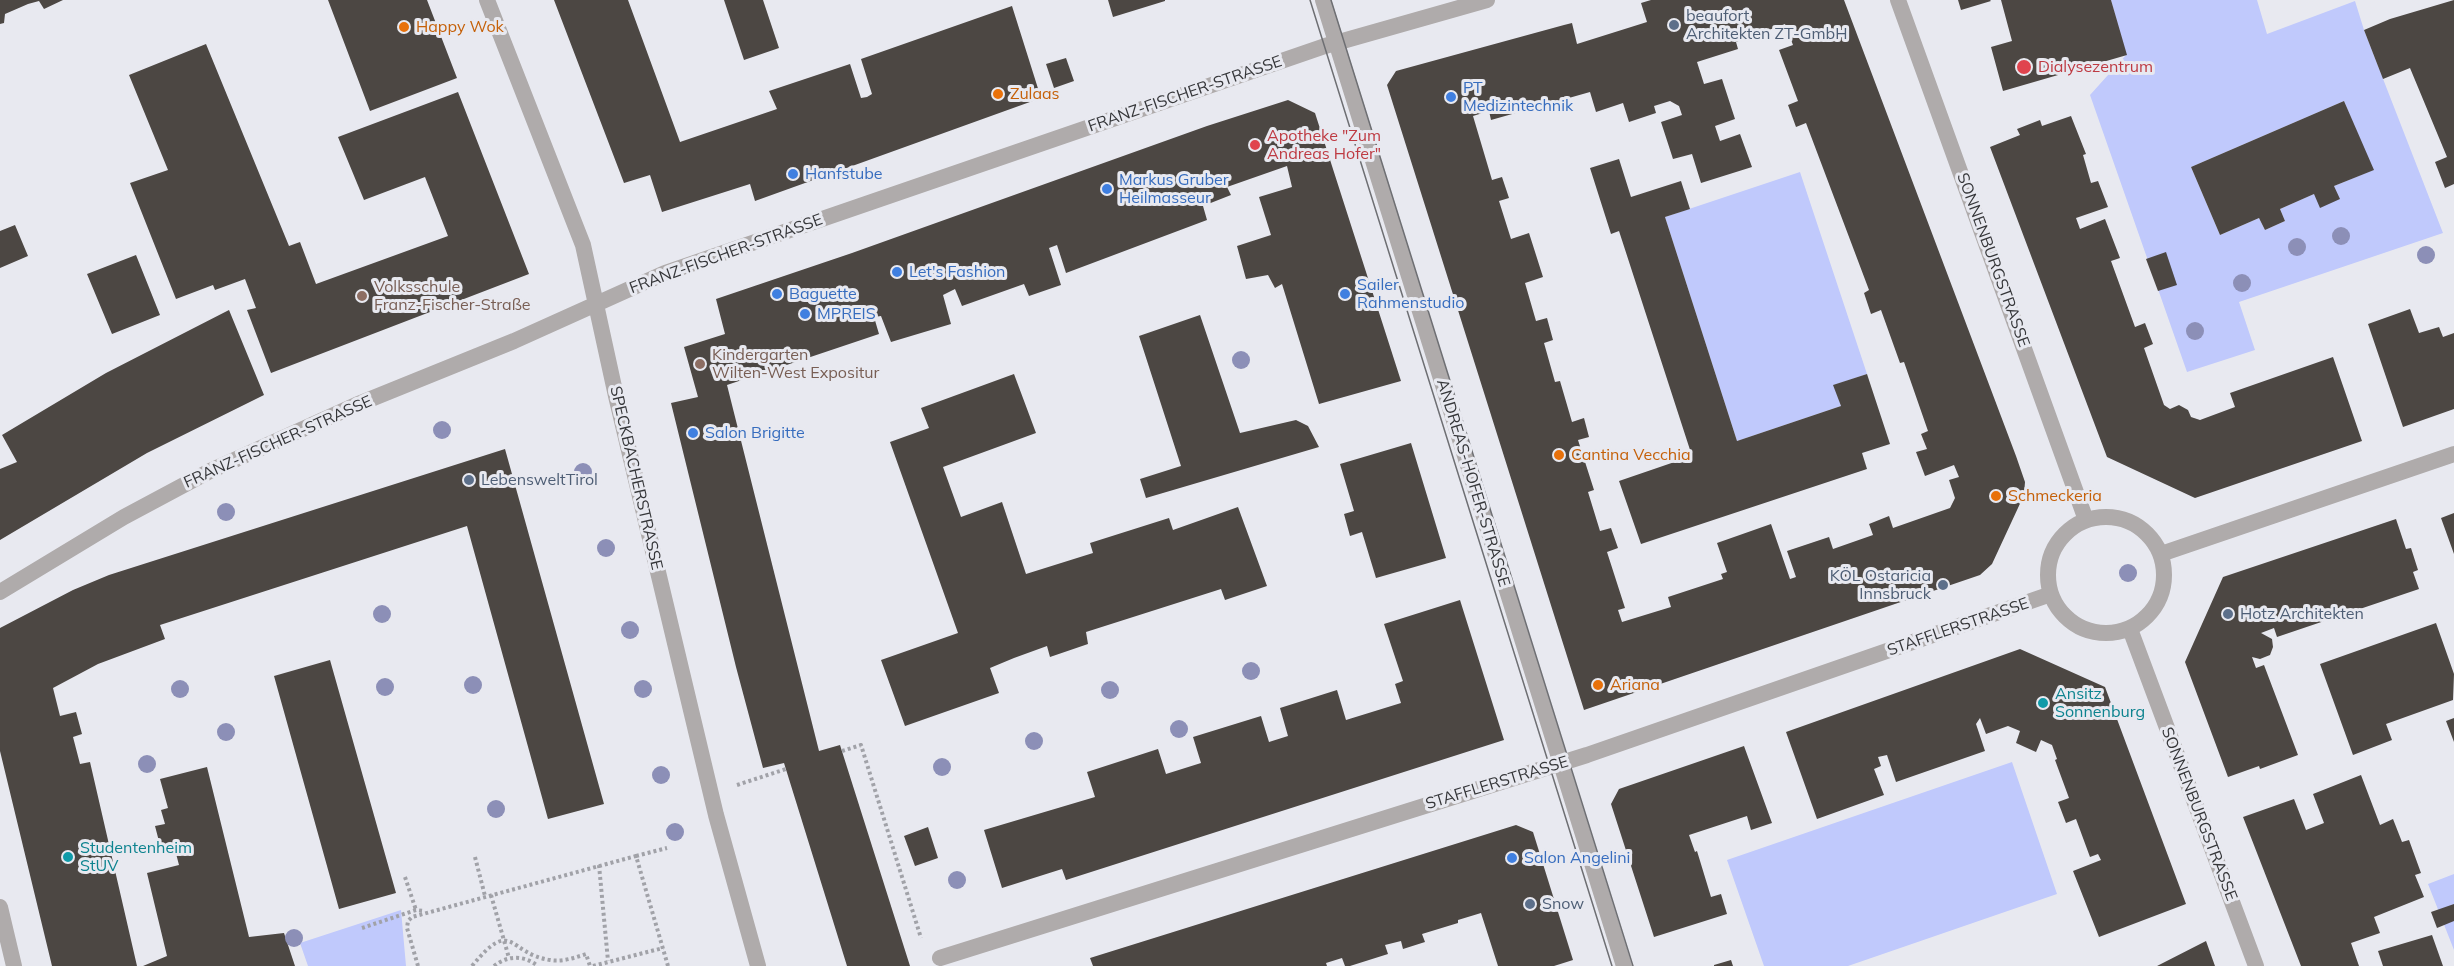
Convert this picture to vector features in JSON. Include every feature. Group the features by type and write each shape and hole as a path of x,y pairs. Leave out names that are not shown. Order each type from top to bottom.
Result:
{"street":[{"name":"SPECKBACHERSTRASSE","path":"486,0 583,245 618,407 711,794 758,966"},
{"name":"ANDREAS-HOFER-STRASSE","path":"1323,0 1624,966"},
{"name":"FRANZ-FISCHER-STRASSE","path":"0,592 124,517 210,471 356,405 514,341 664,273 1336,43 1487,0"},
{"name":"SONNENBURGSTRASSE","path":"1898,0 2086,520"},
{"path":"2160,554 2454,454"},
{"path":"2104,517 2122,519 2138,526 2152,539 2160,554 2164,572 2163,589 2156,605 2145,619 2130,629 2111,634 2092,632 2074,624 2059,611 2050,594 2047,576 2050,558 2058,542 2070,529 2086,520 2104,517"},
{"name":"STAFFLERSTRASSE","path":"940,958 1561,763 2050,594"},
{"name":"SONNENBURGSTRASSE","path":"2130,629 2256,966"},
{"path":"0,907 14,966"}],"path":[{"path":"842,751 861,745 915,919"},
{"path":"711,794 786,769"},
{"path":"418,966 407,928 408,921 428,912 484,896 667,848"},
{"path":"475,856 484,896"},
{"path":"636,856 668,966"},
{"path":"599,865 608,961"},
{"path":"405,877 416,910"},
{"path":"491,895 509,958"},
{"path":"362,928 416,910 428,912"},
{"path":"472,966 483,951 503,940 513,941 521,948 549,960 567,960 586,954 592,966 663,948"},
{"path":"494,966 509,958 528,959 538,966"}],"shaded area":[{"path":"2111,0 2257,0 2267,34 2355,1 2364,30 2443,233 2239,302 2255,350 2187,372 2090,95 2126,55","holes":["2344,101 2373,170 2334,186 2339,199 2314,194 2280,209 2285,221 2265,230 2259,218 2220,235 2191,167"]},
{"path":"1800,172 1867,374 1834,385 1841,406 1737,441 1665,217"},
{"path":"2012,762 2057,894 1848,966 1764,966 1727,860"},
{"path":"2454,874 2454,950 2428,884"},
{"path":"401,910 406,966 308,966 300,943"}],"building":[{"path":"0,0 63,0 44,9 39,1 28,4 5,14 4,23 0,24"},
{"path":"328,0 427,0 457,78 370,111"},
{"path":"554,0 628,0 680,142 777,109 769,91 850,64 861,98 867,97 872,94 861,59 1012,6 1041,98 755,201 750,184 662,212 650,175 624,183"},
{"path":"724,0 763,0 779,48 744,60"},
{"path":"1108,0 1165,0 1165,1 1113,17"},
{"path":"1651,0 1844,0 2016,456 2025,482 2024,495 1992,564 1980,575 1584,710 1387,85 1396,71 1572,23 1577,44 1647,22 1641,3","holes":["1785,24 1793,45 1779,50 1798,101 1788,105 1796,127 1806,123 1869,290 1864,293 1871,314 1881,310 1900,363 1904,362 1928,431 1921,434 1927,449 1916,452 1925,476 1954,465 1959,477 1949,480 1955,498 1950,508 1893,528 1889,516 1869,524 1873,535 1833,549 1829,537 1787,551 1796,577 1790,579 1771,524 1717,543 1727,572 1721,574 1723,579 1668,597 1671,607 1622,622 1618,610 1625,608 1607,552 1618,548 1611,528 1600,531 1588,492 1594,490 1578,440 1589,437 1584,418 1572,422 1560,381 1555,382 1544,343 1553,340 1547,318 1536,321 1525,283 1543,277 1529,233 1511,239 1499,201 1509,198 1502,177 1492,180 1473,116 1489,111 1491,120 1590,92 1596,112 1623,103 1629,122 1656,113 1654,106 1670,101 1679,106 1682,115 1661,122 1673,159 1692,154 1701,183 1752,167 1740,134 1720,141 1715,126 1735,119 1722,79 1704,84 1697,62 1738,49 1736,42"]},
{"path":"1958,0 1990,0 1991,1 1961,10"},
{"path":"2001,0 2111,0 2127,55 2003,91 1991,47 2012,41"},
{"path":"2454,0 2454,184 2445,188 2435,162 2447,157 2410,68 2383,79 2364,30 2390,19"},
{"path":"206,44 289,246 300,242 316,284 448,236 425,177 364,200 338,137 458,92 529,274 271,373 247,310 256,308 245,279 215,290 213,285 176,299 130,183 168,170 129,75"},
{"path":"1066,58 1074,81 1054,88 1046,64"},
{"path":"1288,100 1315,113 1401,381 1319,404 1282,284 1275,288 1268,275 1246,279 1237,246 1271,235 1259,197 1292,187 1287,166 1227,187 1231,195 1203,206 1207,220 1066,273 1057,245 1049,248 1061,285 1029,296 1024,284 962,306 955,289 943,295 951,324 891,342 881,316 874,317 879,334 727,385 819,751 840,745 910,966 847,966 784,763 763,768 736,667 671,403 698,397 684,347 725,334 716,299 852,253 1207,126"},
{"path":"2344,101 2374,170 2334,186 2340,199 2320,208 2314,194 2280,209 2285,221 2265,230 2259,218 2220,235 2191,167"},
{"path":"2071,116 2086,154 2083,155 2091,183 2098,181 2108,207 2076,218 2080,229 2105,219 2120,258 2111,261 2135,327 2145,323 2153,344 2144,348 2164,405 2170,409 2179,405 2188,410 2191,417 2200,420 2235,407 2230,393 2333,357 2362,441 2195,498 2107,457 1990,147 2020,135 2017,129 2040,120 2042,126"},
{"path":"1619,159 1631,197 1681,181 1690,209 1665,217 1737,441 1841,406 1833,385 1867,374 1890,444 1862,453 1867,469 1641,544 1619,481 1692,456 1619,231 1611,234 1590,168"},
{"path":"15,225 28,256 0,268 0,231"},
{"path":"2166,252 2177,285 2158,291 2146,259"},
{"path":"136,255 160,315 112,334 87,274"},
{"path":"2410,309 2419,333 2439,327 2443,337 2454,333 2454,409 2403,427 2368,324"},
{"path":"229,310 264,395 147,453 0,540 0,469 17,462 2,435 106,373"},
{"path":"1200,315 1240,433 1296,420 1308,426 1319,447 1146,498 1140,479 1181,466 1139,336"},
{"path":"1014,374 1036,433 943,467 961,517 1002,502 1026,574 1093,553 1090,543 1169,518 1173,530 1238,507 1267,586 1225,600 1221,589 1086,632 1088,644 1050,657 1047,646 1014,658 990,668 999,693 905,726 881,660 958,633 890,442 929,428 921,408"},
{"path":"1411,443 1446,558 1376,578 1362,532 1350,536 1344,514 1354,511 1340,464"},
{"path":"505,449 604,804 548,819 467,526 160,625 165,639 98,664 53,688 60,716 76,712 82,734 73,737 80,764 90,762 137,966 52,966 0,751 0,628 73,590 109,575"},
{"path":"2454,513 2454,554 2441,518"},
{"path":"2396,519 2406,549 2411,548 2418,570 2413,572 2419,589 2277,637 2274,628 2261,633 2272,639 2273,647 2270,655 2260,659 2252,657 2256,668 2264,665 2298,755 2260,769 2259,766 2228,777 2185,662 2223,577"},
{"path":"1460,600 1504,740 1066,880 1062,869 1002,888 984,830 1095,797 1087,772 1158,749 1166,774 1201,763 1193,737 1261,716 1269,742 1288,736 1280,708 1337,690 1346,720 1401,703 1395,684 1403,681 1384,624"},
{"path":"2436,623 2454,674 2453,700 2386,724 2392,740 2353,755 2320,664"},
{"path":"2020,649 2105,687 2186,904 2099,937 2073,871 2101,860 2098,854 2090,857 2076,819 2066,823 2058,802 2069,798 2052,745 2041,740 2036,752 2016,743 2020,731 2008,726 1986,734 1980,718 1976,724 1985,751 1896,782 1887,755 1878,757 1881,766 1874,769 1884,795 1817,819 1786,732"},
{"path":"330,660 396,893 339,909 274,676"},
{"path":"2454,718 2454,742 2446,721"},
{"path":"1744,746 1772,823 1751,830 1747,816 1689,835 1695,852 1697,851 1711,897 1721,894 1727,914 1654,937 1611,804 1619,789"},
{"path":"207,767 249,937 284,933 295,966 143,966 167,956 147,873 179,865 174,846 161,849 155,826 165,824 161,810 168,808 160,779"},
{"path":"2361,775 2380,825 2393,819 2402,842 2409,840 2421,873 2415,875 2424,897 2374,917 2380,933 2351,943 2359,966 2301,966 2243,817 2294,799 2306,830 2324,823 2313,794"},
{"path":"1516,825 1533,832 1573,960 1554,966 1498,966 1481,913 1422,934 1425,942 1403,949 1401,941 1385,945 1388,954 1350,966 1345,966 1342,958 1326,963 1327,966 1093,966 1090,958"},
{"path":"928,827 938,858 915,866 904,836"},
{"path":"2454,904 2454,921 2437,928 2431,912"},
{"path":"2432,935 2443,966 2383,966 2378,951"},
{"path":"2206,941 2215,966 2157,966"},
{"path":"1731,960 1733,966 1714,966 1714,965"}],"tram line":[{"path":"1310,0 1612,966"},
{"path":"1331,0 1633,966"}],"place":[{"name":"beaufort Architekten ZT-GmbH","path":"1674,25"},
{"name":"Happy Wok","path":"404,27"},
{"name":"Dialysezentrum","path":"2024,67"},
{"name":"Zulaas","path":"998,94"},
{"name":"PT Medizintechnik","path":"1451,97"},
{"name":"Apotheke \"Zum Andreas Hofer\"","path":"1255,145"},
{"name":"Hanfstube","path":"793,174"},
{"name":"Markus Gruber Heilmasseur","path":"1107,189"},
{"name":"Let's Fashion","path":"897,272"},
{"name":"Baguette","path":"777,294"},
{"name":"Sailer Rahmenstudio","path":"1345,294"},
{"name":"Volksschule Franz-Fischer-Straße","path":"362,296"},
{"name":"MPREIS","path":"805,314"},
{"name":"Kindergarten Wilten-West Expositur","path":"700,364"},
{"name":"Salon Brigitte","path":"693,433"},
{"name":"Cantina Vecchia","path":"1559,455"},
{"name":"LebensweltTirol","path":"469,480"},
{"name":"Schmeckeria","path":"1996,496"},
{"name":"KÖL Ostaricia Innsbruck","path":"1943,585"},
{"name":"Hotz Architekten","path":"2228,614"},
{"name":"Ariana","path":"1598,685"},
{"name":"Ansitz Sonnenburg","path":"2043,703"},
{"name":"Studentenheim StUV","path":"68,857"},
{"name":"Salon Angelini","path":"1512,858"},
{"name":"Snow","path":"1530,904"}]}
